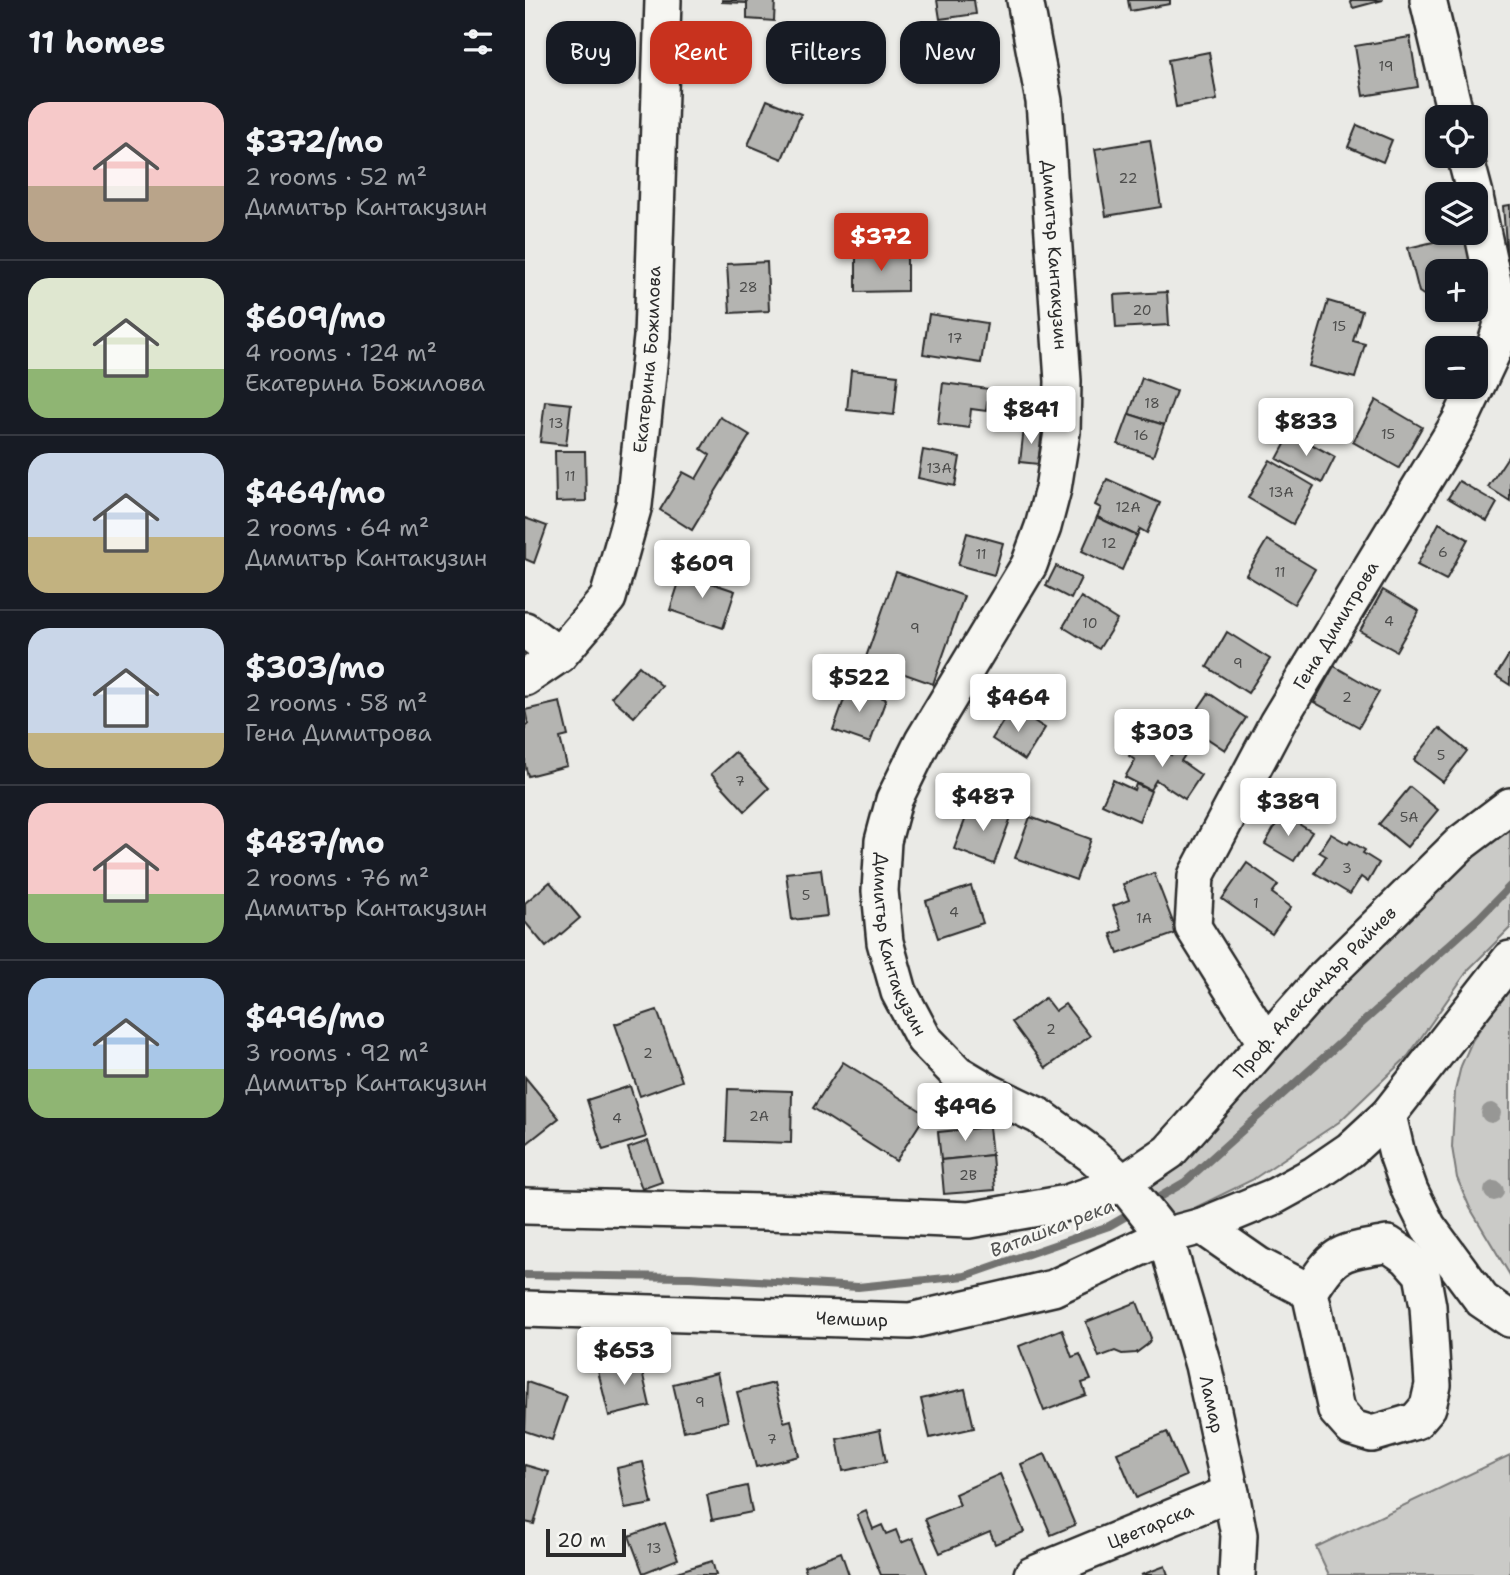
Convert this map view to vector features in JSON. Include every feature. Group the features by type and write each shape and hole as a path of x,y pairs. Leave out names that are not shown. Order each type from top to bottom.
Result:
{"street":[{"name":"Екатерина Божилова","path":"525,678 559,655 608,598 635,505 652,337 663,0"},
{"name":"Димитър Кантакузин","path":"1025,0 1044,101 1063,381 1062,432 1053,489 1029,565 923,741 894,800 883,841 880,891 882,916 885,942 899,992 924,1039 957,1073 1039,1116 1091,1154 1127,1189 1160,1230"},
{"path":"1428,0 1453,105"},
{"name":"Гена Димитрова","path":"1265,1042 1193,927 1196,876 1277,723 1460,421 1506,326 1487,245"},
{"path":"525,630 559,655"},
{"name":"Проф. Александър Райчев","path":"1127,1189 1195,1125 1322,980 1461,843 1510,806"},
{"name":"Чемшир","path":"525,1309 910,1321 1053,1288 1160,1230 1202,1226 1275,1195 1315,1174 1350,1150 1388,1115 1510,959"},
{"path":"1388,1115 1397,1154 1410,1191 1428,1227 1496,1310"},
{"path":"525,1206 969,1220 1067,1203 1127,1189"},
{"path":"1202,1226 1258,1265 1310,1292"},
{"name":"Ламар","path":"1160,1230 1203,1364 1239,1535 1237,1575"},
{"path":"1388,1244 1407,1257 1422,1274 1428,1306 1433,1385 1428,1407 1416,1421 1372,1434 1352,1428 1336,1410 1310,1292 1323,1270 1341,1253 1388,1244"},
{"path":"1428,1306 1496,1310"},
{"name":"Цветарска","path":"1032,1575 1231,1493"}],"shaded area":[{"path":"1510,818 1510,928 1469,969 1408,1056 1339,1122 1252,1180 1174,1218 1143,1182 1348,969"},
{"path":"1510,984 1510,1275 1470,1208 1457,1178 1452,1147 1455,1091 1461,1066 1472,1041"},
{"path":"1510,1455 1510,1575 1329,1575 1316,1547"}],"building":[{"path":"775,0 774,21 747,19 747,3 722,2"},
{"path":"937,0 974,0 976,14 940,19"},
{"path":"1128,0 1170,0 1170,4 1130,11"},
{"path":"1350,0 1383,0 1353,8"},
{"path":"1410,37 1418,87 1363,96 1355,46"},
{"path":"1209,52 1217,100 1176,107 1168,60"},
{"path":"767,100 801,114 782,159 748,145"},
{"path":"1357,125 1392,140 1383,162 1348,147"},
{"path":"1150,140 1161,207 1106,216 1095,149"},
{"path":"1510,205 1510,255 1507,256 1503,206"},
{"path":"1425,244 1470,245 1473,259 1425,259 1425,296 1419,292 1408,248"},
{"path":"856,255 907,255 907,291 856,292"},
{"path":"767,262 769,311 730,313 727,264"},
{"path":"1167,292 1169,325 1116,328 1114,295"},
{"path":"1328,301 1362,311 1353,341 1365,344 1355,378 1309,366"},
{"path":"929,314 987,323 981,363 923,354"},
{"path":"851,370 898,375 894,415 847,410"},
{"path":"1142,378 1176,391 1164,425 1129,414"},
{"path":"943,383 989,389 986,411 971,409 969,428 938,424"},
{"path":"1376,400 1422,427 1399,468 1353,442"},
{"path":"545,401 571,404 566,445 540,442"},
{"path":"1129,414 1164,425 1153,456 1118,444"},
{"path":"720,417 750,435 692,530 660,510 683,472 696,479 710,455 701,449"},
{"path":"1024,428 1042,430 1038,464 1020,462"},
{"path":"1291,433 1335,457 1322,483 1277,459"},
{"path":"923,450 960,457 955,486 918,478"},
{"path":"555,451 585,451 586,501 556,502"},
{"path":"1510,456 1510,501 1488,487"},
{"path":"1270,460 1314,486 1293,524 1248,498"},
{"path":"1107,479 1160,503 1147,533 1140,529 1137,536 1097,517 1101,508 1095,505"},
{"path":"1459,481 1497,503 1487,521 1448,498"},
{"path":"1097,517 1137,536 1122,570 1082,551"},
{"path":"525,518 547,526 534,563 525,559"},
{"path":"1439,523 1468,539 1446,580 1417,565"},
{"path":"967,533 1003,543 994,575 958,565"},
{"path":"1267,540 1315,569 1294,604 1246,575"},
{"path":"1056,566 1081,578 1071,599 1046,586"},
{"path":"896,572 964,596 933,684 865,660"},
{"path":"682,573 735,591 723,628 670,610"},
{"path":"1383,590 1419,611 1396,651 1360,631"},
{"path":"1081,597 1117,620 1099,649 1063,627"},
{"path":"1227,632 1270,659 1248,693 1207,667"},
{"path":"1510,655 1510,685 1496,676"},
{"path":"639,666 662,686 634,717 611,697"},
{"path":"1334,666 1379,692 1359,727 1314,702"},
{"path":"849,686 886,699 870,743 833,730"},
{"path":"1209,693 1246,718 1225,750 1187,725"},
{"path":"560,702 568,736 560,738 567,766 528,776 525,765 525,725 528,724 525,710"},
{"path":"1012,707 1045,728 1025,760 992,739"},
{"path":"1439,728 1467,751 1443,782 1414,760"},
{"path":"1148,740 1159,747 1163,741 1172,747 1168,753 1171,755 1175,749 1185,755 1181,761 1201,775 1185,799 1156,780 1150,790 1125,777 1135,760 1129,756 1138,743 1144,746"},
{"path":"735,752 769,788 745,811 711,774"},
{"path":"1113,780 1134,790 1136,784 1151,791 1139,821 1102,804"},
{"path":"1410,787 1438,810 1407,847 1379,824"},
{"path":"972,802 1011,817 994,864 954,849"},
{"path":"1282,814 1312,832 1294,861 1265,844"},
{"path":"1030,817 1091,839 1076,880 1015,858"},
{"path":"1331,834 1365,850 1363,853 1379,863 1368,882 1361,877 1350,894 1315,873 1326,856 1319,852"},
{"path":"1247,863 1278,885 1272,893 1291,907 1272,934 1222,899"},
{"path":"821,869 827,916 792,920 786,873"},
{"path":"1154,873 1177,933 1118,954 1111,934 1122,930 1113,906 1129,900 1123,884"},
{"path":"550,882 580,918 546,947 525,922 525,903"},
{"path":"971,886 983,923 938,938 926,901"},
{"path":"1045,998 1055,1011 1065,1004 1090,1036 1046,1068 1012,1022"},
{"path":"657,1010 682,1081 640,1096 615,1024"},
{"path":"843,1062 926,1114 896,1161 813,1108"},
{"path":"525,1077 559,1118 525,1145"},
{"path":"630,1086 646,1137 603,1150 587,1100"},
{"path":"728,1089 792,1091 791,1143 726,1141"},
{"path":"989,1127 992,1155 941,1160 938,1132"},
{"path":"648,1141 662,1182 642,1189 628,1148"},
{"path":"992,1155 995,1190 944,1194 941,1160"},
{"path":"1137,1302 1151,1338 1148,1344 1136,1353 1122,1354 1115,1351 1099,1357 1086,1322"},
{"path":"1062,1329 1072,1357 1080,1354 1091,1380 1082,1383 1086,1395 1044,1411 1019,1346"},
{"path":"639,1358 650,1406 609,1416 597,1367"},
{"path":"717,1373 728,1421 684,1431 673,1384"},
{"path":"527,1382 567,1396 552,1440 525,1431"},
{"path":"774,1383 784,1422 791,1420 799,1456 756,1467 737,1392"},
{"path":"965,1389 974,1428 930,1438 921,1399"},
{"path":"880,1430 886,1462 843,1471 837,1439"},
{"path":"1167,1432 1186,1476 1136,1498 1117,1453"},
{"path":"1045,1454 1075,1525 1051,1535 1021,1464"},
{"path":"643,1462 652,1504 625,1509 617,1468"},
{"path":"525,1465 549,1472 534,1524 525,1522"},
{"path":"1000,1474 1024,1532 995,1544 990,1532 940,1553 925,1519 960,1505 955,1494"},
{"path":"747,1486 752,1512 712,1520 707,1495"},
{"path":"866,1511 873,1529 882,1525 886,1534 896,1530 901,1543 913,1538 928,1575 881,1575 857,1515"},
{"path":"665,1523 678,1559 643,1573 629,1536"},
{"path":"841,1552 849,1575 807,1575 804,1566"},
{"path":"712,1561 716,1575 670,1575 670,1574"},
{"path":"1165,1566 1168,1575 1141,1575"}],"waterway":[{"name":"Ваташка река","path":"1149,1203 1185,1182 1479,918 1510,886"},
{"name":"Ваташка река","path":"525,1275 690,1277 858,1287 965,1276 1109,1226 1135,1211"}]}
